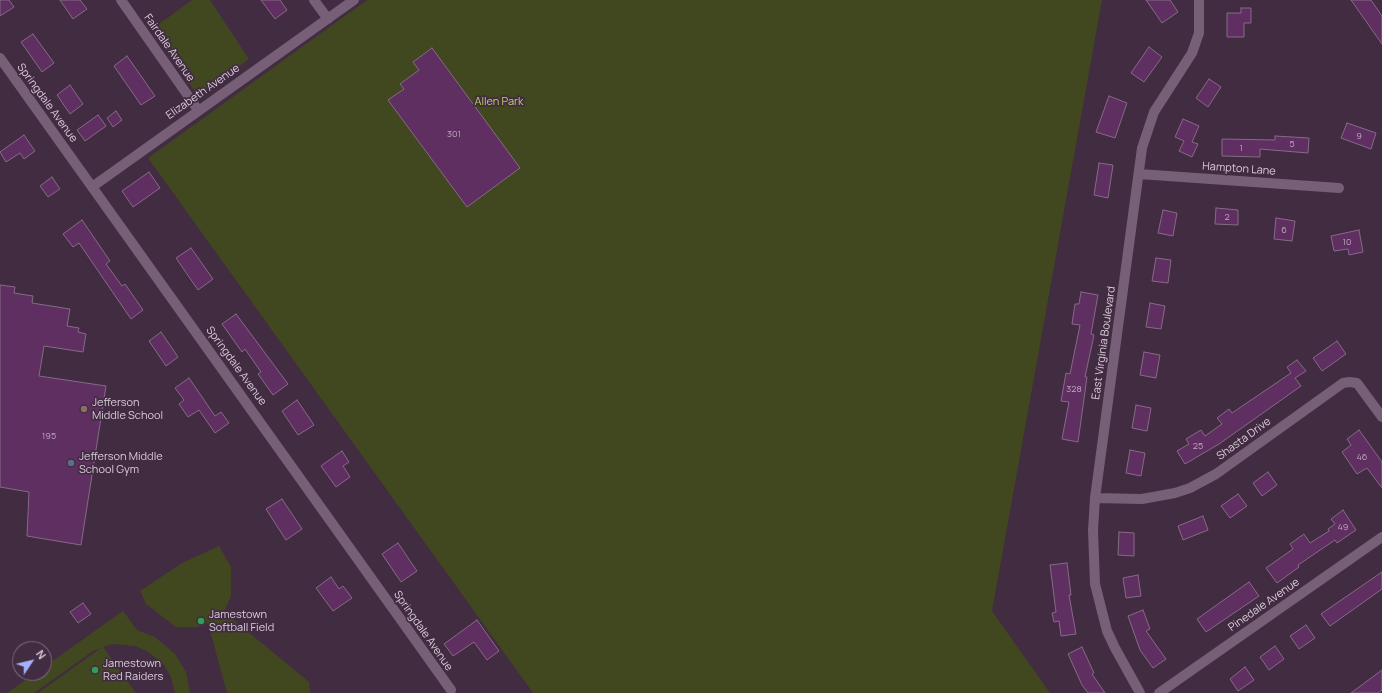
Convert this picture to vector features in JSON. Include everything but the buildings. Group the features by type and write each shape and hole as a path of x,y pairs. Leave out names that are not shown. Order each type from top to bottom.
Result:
{"street":[{"name":"Fairdale Avenue","path":"121,0 198,110"},
{"path":"314,0 328,19"},
{"name":"Elizabeth Avenue","path":"92,187 354,0"},
{"name":"East Virginia Boulevard","path":"1140,693 1126,671 1110,637 1095,584 1093,530 1095,498 1145,136 1154,112 1192,53 1199,33 1199,0"},
{"name":"Springdale Avenue","path":"0,58 451,690"},
{"name":"Hampton Lane","path":"1139,174 1338,188"},
{"name":"Shasta Drive","path":"1095,498 1142,499 1175,493 1190,488 1222,470 1343,383 1357,383 1382,417"},
{"name":"Pinedale Avenue","path":"1159,693 1382,537"}],"green space":[{"path":"192,0 210,0 249,59 198,96 152,29"},
{"name":"Allen Park","path":"367,0 1102,0 992,611 1050,693 533,693 148,158"},
{"name":"Jamestown Softball Field","path":"219,546 231,567 231,596 224,612 309,682 310,693 227,693 208,623 197,627 176,627 146,604 140,591 182,563"},
{"path":"123,611 137,630 155,637 175,654 186,672 190,693 175,693 171,677 164,665 147,651 135,646 113,644 103,647 136,693 38,693 101,648 93,651 52,680 52,661"},
{"path":"24,681 51,681 34,693 7,693"}],"place":[{"name":"Jefferson Middle School","path":"84,409"},
{"name":"Jefferson Middle School Gym","path":"71,463"},
{"name":"Jamestown Softball Field","path":"201,621"},
{"name":"Jamestown Red Raiders","path":"95,670"}]}
